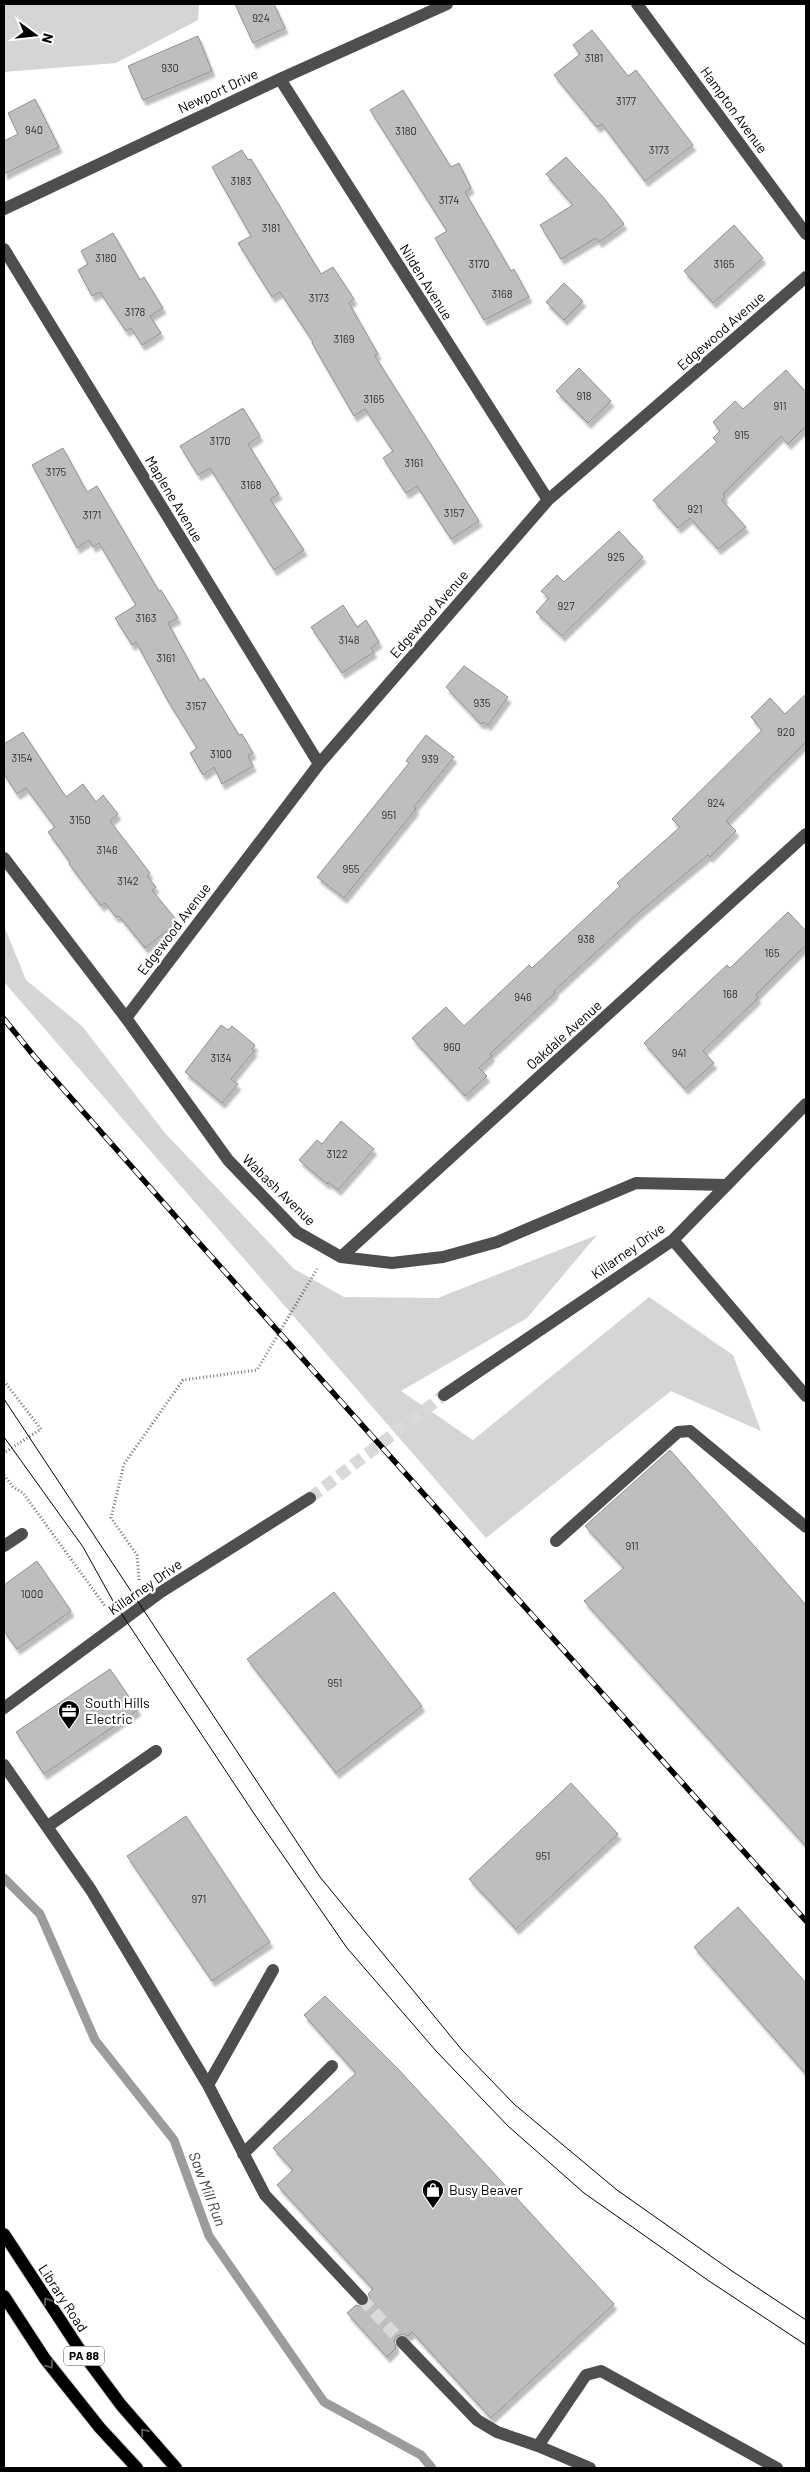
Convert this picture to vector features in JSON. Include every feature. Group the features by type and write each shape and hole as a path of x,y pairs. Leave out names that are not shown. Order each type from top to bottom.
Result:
{"main road":[{"name":"Library Road","path":"4,2234 78,2348 121,2405 176,2468"},
{"name":"PA 88","path":"4,2296 45,2359 100,2428 137,2468"}],"street":[{"name":"Newport Drive","path":"4,209 280,79 447,4"},
{"name":"Hampton Avenue","path":"637,4 806,234"},
{"name":"Nilden Avenue","path":"280,79 548,500"},
{"name":"Maplene Avenue","path":"4,249 319,764"},
{"name":"Edgewood Avenue","path":"126,1018 319,764 548,500 806,277"},
{"name":"Oakdale Avenue","path":"341,1257 806,834"},
{"name":"Wabash Avenue","path":"4,858 126,1018 228,1160 297,1232 341,1257 392,1263 443,1257 497,1242 636,1183 727,1186"},
{"name":"Killarney Drive","path":"444,1395 673,1240 806,1104"},
{"path":"673,1240 806,1396"},
{"path":"556,1541 678,1432 690,1430 806,1527"},
{"name":"Killarney Drive","path":"6,1702 161,1592 310,1498"},
{"path":"4,1546 22,1534"},
{"path":"48,1826 156,1752"},
{"path":"4,1765 87,1884 208,2085 265,2195 362,2299"},
{"path":"208,2085 273,1970"},
{"path":"243,2154 332,2066"},
{"path":"402,2342 477,2420 497,2432 538,2446 590,2468"},
{"path":"538,2446 586,2375 601,2371 776,2468"}],"path":[{"path":"140,1588 137,1555 110,1518 124,1464 182,1380 258,1370 327,1249"},
{"path":"4,1381 41,1429 4,1453"},
{"path":"4,1475 13,1487 23,1493 118,1624"}],"shaded area":[{"path":"4,4 199,4 198,20 116,63 4,72"},
{"path":"4,926 26,980 82,1026 165,1133 294,1269 344,1297 438,1298 597,1235 527,1318 401,1391 473,1440 649,1297 733,1355 761,1431 671,1391 486,1538 4,982"}],"building":[{"path":"235,4 274,4 285,28 253,43"},
{"path":"592,30 628,76 636,70 693,145 645,181 602,124 597,127 554,75 580,54 573,45"},
{"path":"198,36 212,71 143,100 128,66"},
{"path":"403,90 451,167 459,163 471,188 465,192 511,271 514,269 529,297 484,320 435,238 447,231 370,110"},
{"path":"35,99 59,147 4,174 4,141 18,134 8,113"},
{"path":"242,150 248,160 251,159 321,274 333,267 354,299 349,303 378,354 375,356 479,521 451,539 417,486 406,493 383,458 393,451 365,409 354,416 313,342 280,292 272,297 238,243 251,236 212,167"},
{"path":"566,157 603,197 624,224 599,242 596,238 561,259 540,225 573,205 546,174"},
{"path":"734,225 763,258 713,303 684,271"},
{"path":"113,233 140,280 144,277 163,308 150,316 161,333 142,345 131,328 126,331 100,292 92,296 78,270 88,264 81,251"},
{"path":"564,283 583,301 564,320 546,302"},
{"path":"579,368 611,401 588,423 556,391"},
{"path":"786,370 806,392 806,426 788,444 781,436 723,494 725,497 722,500 746,527 718,549 690,518 678,528 653,500 717,442 713,438 720,431 713,422 735,401 743,409"},
{"path":"243,408 260,436 248,444 279,494 270,499 304,550 274,570 210,468 198,475 180,446"},
{"path":"63,448 87,492 97,486 159,591 161,590 178,618 168,623 200,681 204,678 239,735 242,734 253,753 248,756 253,766 222,784 214,767 203,775 190,753 197,748 168,701 136,642 132,645 115,618 136,605 99,543 93,547 89,540 77,548 32,465"},
{"path":"619,531 643,557 562,636 536,612 549,598 541,591 557,575 564,582"},
{"path":"343,605 357,627 366,620 379,642 371,648 374,652 342,673 311,627"},
{"path":"464,666 508,697 488,725 483,722 481,724 446,687"},
{"path":"806,694 806,742 726,821 736,831 710,857 708,855 642,910 554,991 555,993 490,1054 492,1056 479,1068 487,1076 465,1096 412,1038 446,1007 464,1026 529,965 532,968 620,886 617,883 680,827 672,819 762,730 751,717 770,698 785,714"},
{"path":"23,732 66,797 83,784 96,802 103,795 118,814 110,821 150,873 147,876 156,887 152,890 178,922 145,948 119,916 116,917 105,903 101,906 69,864 70,862 48,832 55,827 26,788 17,794 4,774 4,744"},
{"path":"426,735 454,757 414,807 416,809 344,898 317,877 409,763 406,761"},
{"path":"788,912 806,931 806,945 756,995 758,998 703,1051 714,1063 685,1089 644,1043 727,965 730,968"},
{"path":"221,1025 228,1030 232,1026 255,1045 252,1049 254,1051 231,1079 238,1084 222,1103 185,1072"},
{"path":"341,1121 374,1149 338,1190 328,1182 327,1184 299,1160 317,1140 322,1144"},
{"path":"670,1450 806,1605 806,1846 584,1601 624,1568 585,1526"},
{"path":"37,1561 71,1611 17,1649 4,1631 4,1585"},
{"path":"334,1592 422,1706 336,1773 247,1659"},
{"path":"110,1669 138,1710 44,1774 16,1732"},
{"path":"571,1783 618,1834 516,1929 469,1879"},
{"path":"186,1816 270,1942 212,1981 127,1856"},
{"path":"738,1907 806,1983 806,2074 694,1947"},
{"path":"325,1996 400,2071 614,2304 491,2418 412,2332 408,2336 404,2334 397,2336 394,2340 396,2348 387,2357 347,2313 356,2305 363,2307 368,2305 370,2298 368,2294 373,2289 277,2185 293,2170 273,2148 356,2073 304,2015"}],"waterway":[{"name":"Saw Mill Run","path":"4,1878 40,1914 95,2040 174,2140 209,2236 324,2402 421,2455 432,2468"}],"tunnel":[{"path":"310,1498 444,1395"},
{"path":"362,2299 402,2342"}],"tram line":[{"path":"4,1399 320,1877 462,2050 514,2104 617,2190 732,2271 806,2320"},
{"path":"4,1437 83,1547 113,1601 255,1815 347,1948 437,2052 508,2126 584,2193 709,2281 806,2345"}],"railway":[{"path":"4,1019 34,1056 192,1235 806,1921"}],"place":[{"name":"South Hills Electric","path":"69,1730"},
{"name":"Busy Beaver","path":"433,2209"}]}
